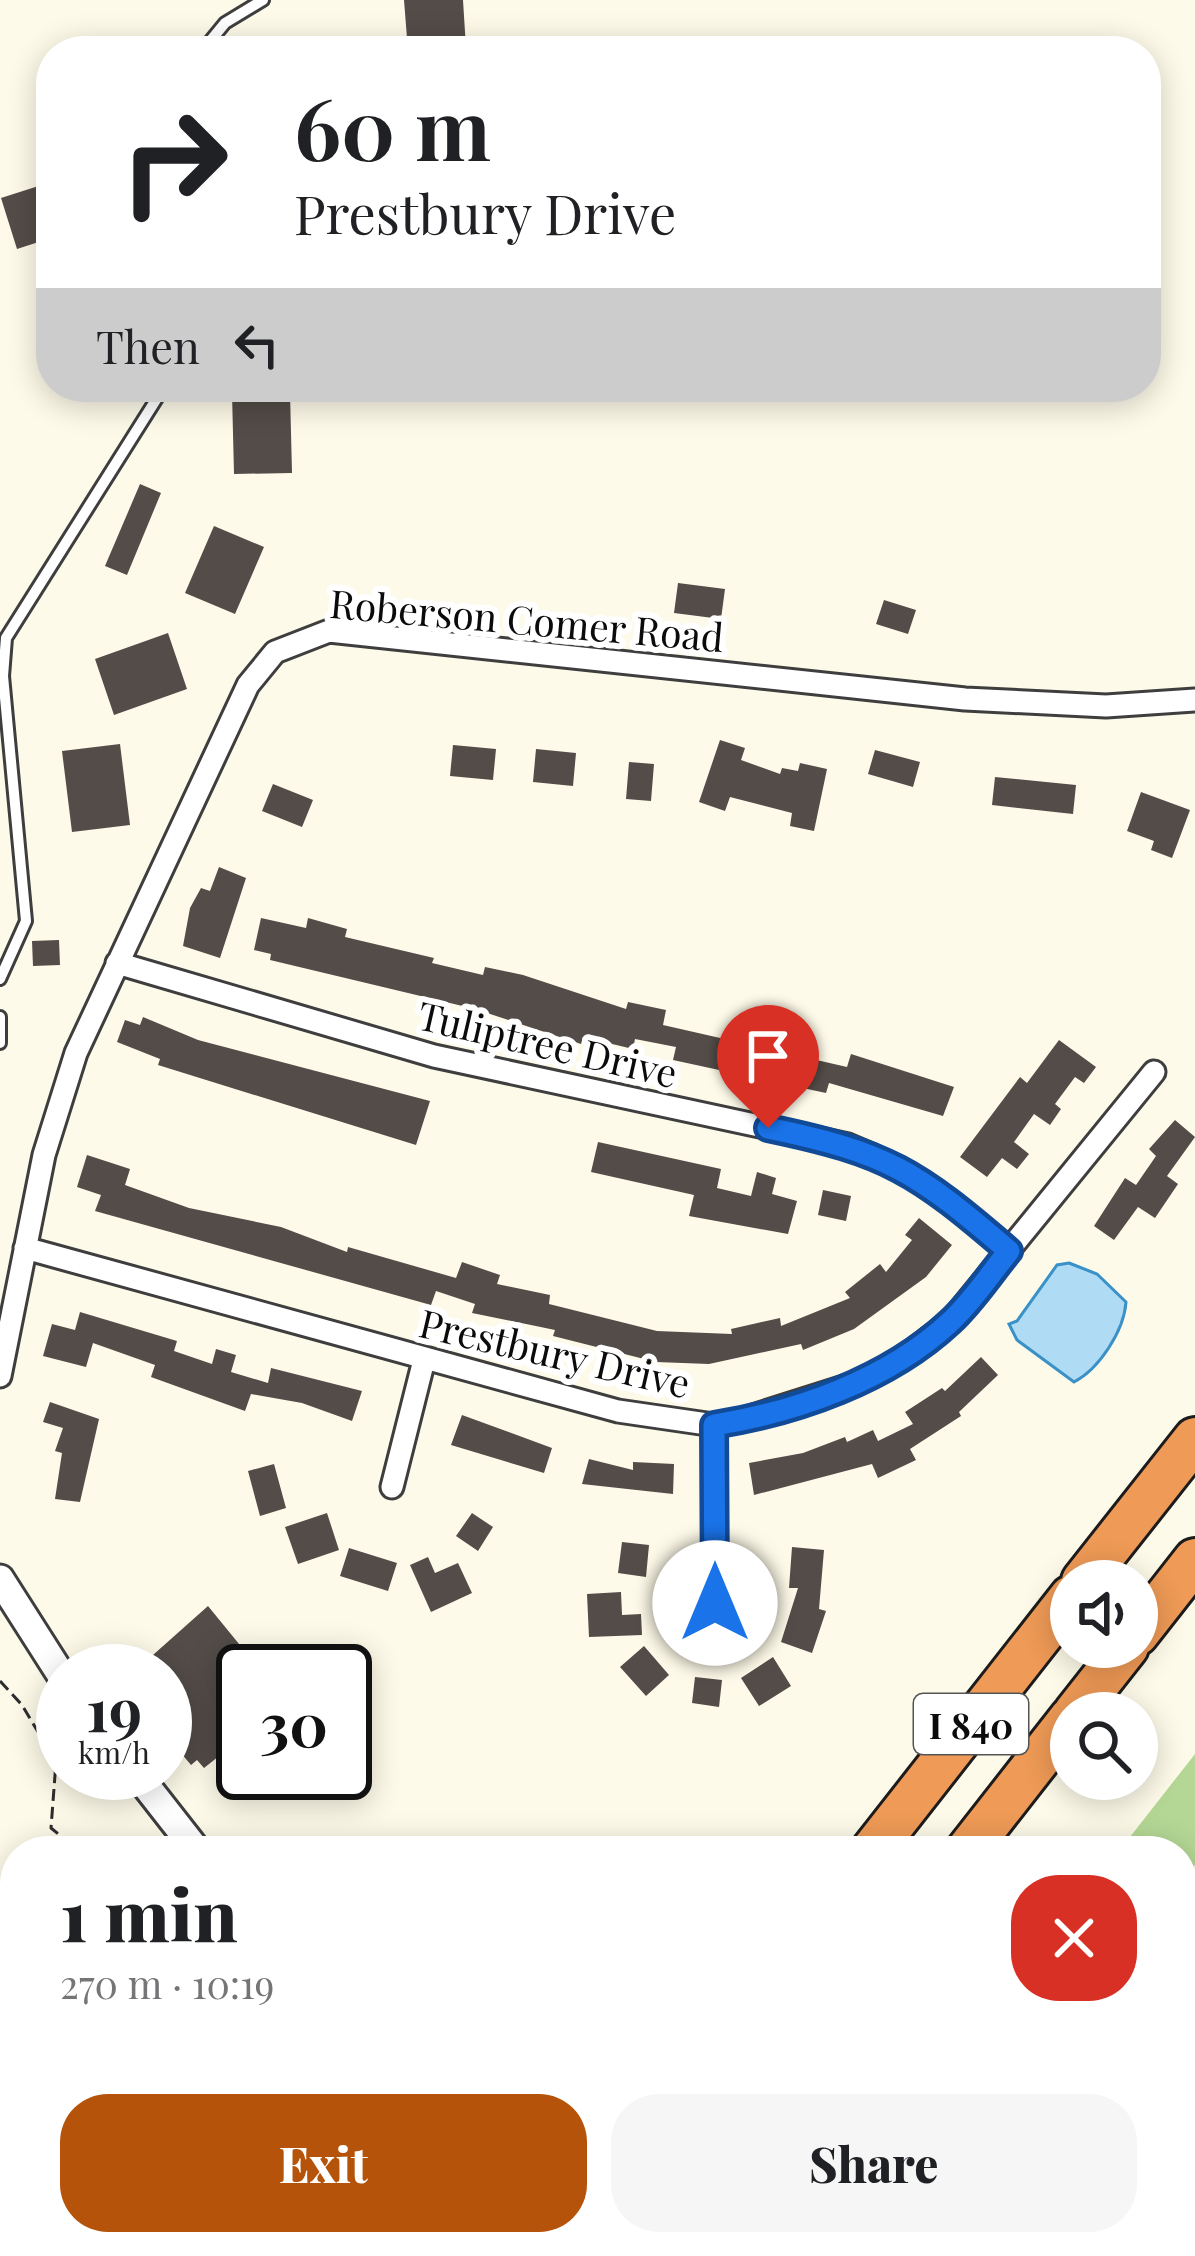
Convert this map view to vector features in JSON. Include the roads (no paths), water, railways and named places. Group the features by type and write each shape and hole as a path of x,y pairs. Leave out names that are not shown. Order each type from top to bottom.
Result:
{"highway":[{"path":"1099,1560 1195,1438"},
{"path":"1158,1607 1195,1560"},
{"name":"I 840","path":"884,1836 1050,1624"},
{"name":"I 840","path":"1092,1692 1111,1668"},
{"name":"I 840","path":"979,1836 1050,1745"}],"street":[{"name":"Roberson Comer Road","path":"0,1376 54,1118 117,962 248,685 275,652 329,631 1012,702 1106,706 1195,700"},
{"name":"Tuliptree Drive","path":"117,962 434,1056 848,1144 901,1166 939,1190 1009,1251"},
{"name":"Prestbury Drive","path":"26,1248 618,1411 714,1425 856,1383 899,1361 951,1321 1154,1072"},
{"path":"392,1487 424,1360"},
{"path":"714,1425 715,1603"},
{"path":"0,1579 41,1644"},
{"path":"156,1800 182,1836"}],"lane":[{"path":"214,36 225,23 263,0"},
{"path":"0,979 26,921 3,676 6,638 155,402"},
{"path":"0,1017 0,1043"}],"water":[{"path":"1069,1263 1097,1274 1126,1302 1109,1348 1074,1382 1017,1340 1009,1324 1017,1321 1057,1265"}]}
